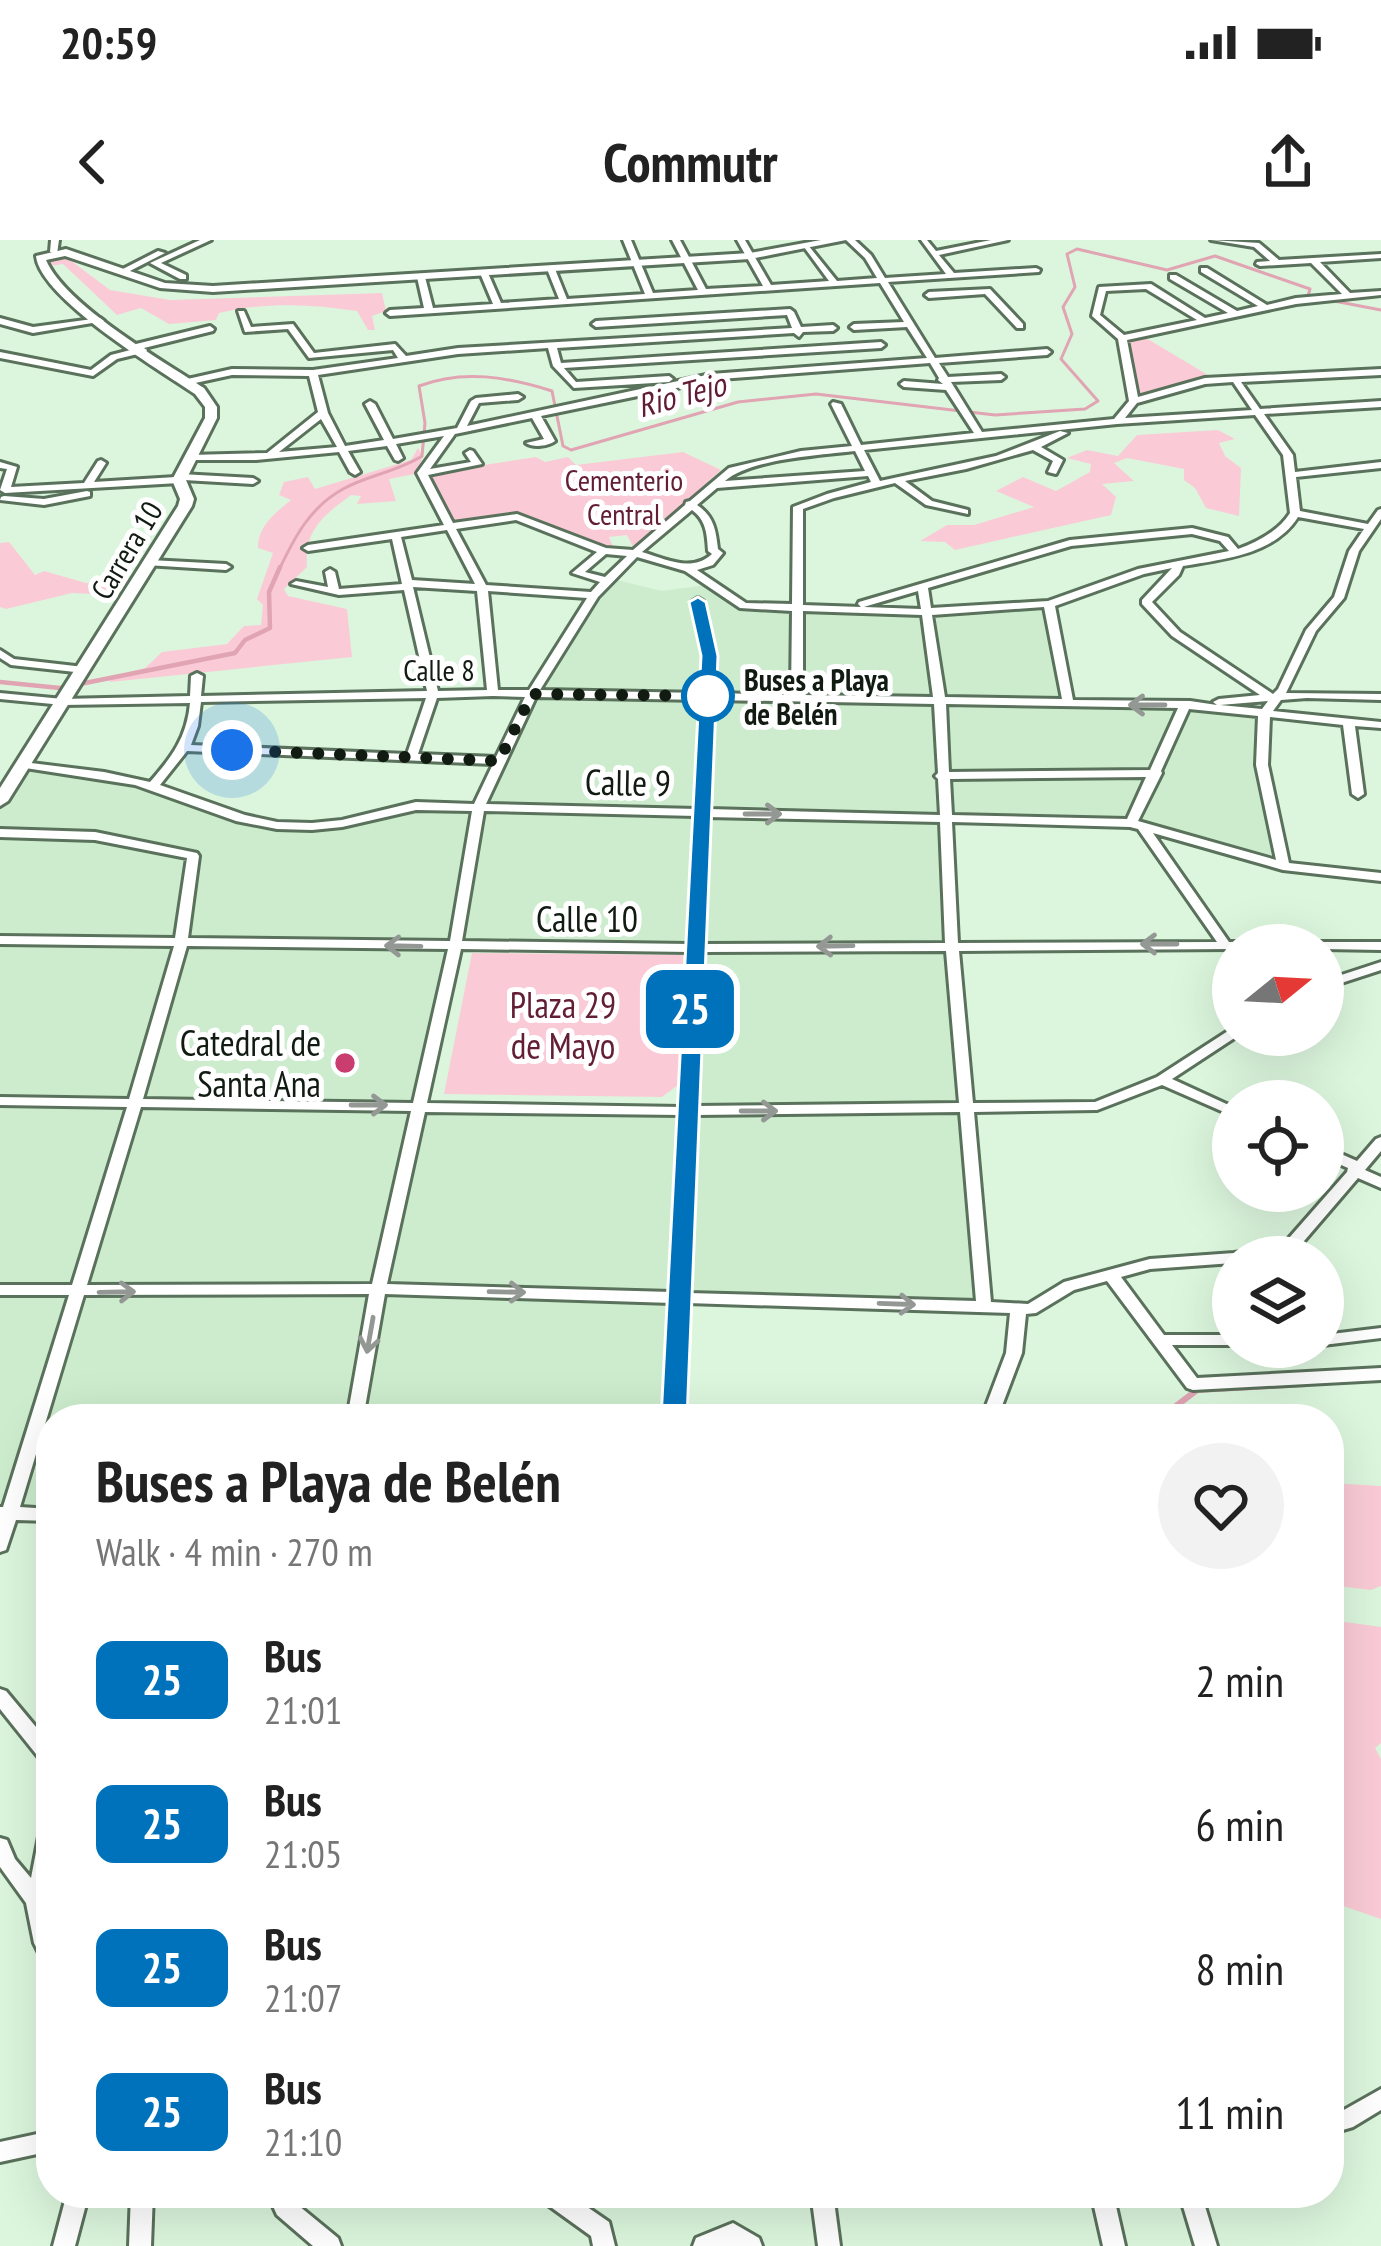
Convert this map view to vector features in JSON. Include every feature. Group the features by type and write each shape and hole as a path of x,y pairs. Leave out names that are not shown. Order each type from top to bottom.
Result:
{"street":[{"path":"153,240 169,245 169,250"},
{"path":"121,272 169,250 207,240"},
{"path":"627,240 650,296"},
{"path":"676,240 704,293"},
{"path":"740,240 769,289"},
{"path":"833,328 552,346 403,359 313,373 232,372 186,382 100,321 43,273 40,258 54,246 176,289 750,256 840,240"},
{"path":"850,240 860,245 980,436"},
{"path":"936,254 1002,240"},
{"path":"1215,240 1256,245 1277,263"},
{"path":"1354,241 1378,259"},
{"path":"924,242 973,291"},
{"path":"808,247 835,284"},
{"path":"181,248 154,263 183,277"},
{"path":"1260,264 1378,259"},
{"path":"1313,260 1347,295"},
{"path":"550,269 564,302"},
{"path":"390,314 1036,270"},
{"path":"1204,271 1264,307"},
{"path":"484,273 498,306"},
{"path":"421,277 429,310"},
{"path":"1173,277 1234,313"},
{"path":"1134,401 1122,338 1096,316 1104,297 1100,292 1148,286 1202,319"},
{"path":"929,295 989,292 1020,326"},
{"path":"1122,338 1296,301 1381,293"},
{"path":"596,325 790,312 826,385"},
{"path":"242,314 248,330 290,326 312,356 395,347 403,359"},
{"path":"668,318 676,338"},
{"path":"0,332 100,321"},
{"path":"0,322 33,330"},
{"path":"854,327 908,324"},
{"path":"0,355 94,374 114,357 210,329"},
{"path":"557,366 880,344"},
{"path":"552,346 557,366 574,385 1047,352"},
{"path":"1117,421 1134,401 1205,381 1381,372"},
{"path":"313,373 323,413 355,472"},
{"path":"190,458 270,455 432,434 539,417 717,377"},
{"path":"904,384 1000,377"},
{"path":"1234,379 1288,454 1295,513"},
{"name":"Carrera 10","path":"0,801 185,506 180,479 211,418 211,407 186,382"},
{"path":"422,473 476,401 518,397"},
{"path":"370,404 398,458"},
{"path":"836,404 874,478"},
{"path":"358,1404 378,1289 455,946 478,809 532,694 594,595 635,553 732,470 858,447 1117,421 1381,404"},
{"path":"270,455 323,413"},
{"path":"531,443 550,441 539,417"},
{"path":"711,486 782,476 897,480 1034,447 1070,428"},
{"path":"1034,447 1058,460 1053,472"},
{"path":"422,473 477,464 470,453"},
{"path":"86,487 101,464"},
{"path":"1290,475 1381,465"},
{"path":"2,494 6,466"},
{"path":"422,473 482,588 493,693"},
{"path":"796,699 798,507 874,478"},
{"path":"2,494 34,502 180,479 253,481"},
{"path":"897,480 929,503 965,512"},
{"path":"2,494 137,485"},
{"path":"688,504 701,510 710,523 713,551 718,553 709,563 689,569"},
{"path":"1295,513 1376,521"},
{"path":"308,548 517,517 604,551 635,553 689,569 744,606 926,611 1049,604 1142,571 1236,553 1273,537 1295,513"},
{"path":"1282,866 1262,765 1264,714 1283,690 1311,630 1339,598 1354,551 1376,521"},
{"path":"843,610 1070,543 1192,531 1224,538 1236,553"},
{"path":"396,536 433,693 412,755"},
{"path":"604,551 577,573 607,581"},
{"path":"150,562 226,567"},
{"path":"1180,563 1146,602 1177,634 1274,699"},
{"path":"330,572 334,591"},
{"path":"296,584 334,591 408,585 594,595"},
{"path":"923,589 940,704 952,944 984,1306"},
{"path":"675,1404 710,656 698,602"},
{"path":"1049,604 1069,704"},
{"path":"6,657 84,671"},
{"path":"153,786 187,748 197,676"},
{"name":"Calle 8","path":"0,697 493,693 1185,705 1381,725"},
{"path":"1212,928 1137,825 1185,705 1306,694 1381,698"},
{"path":"1349,724 1358,794"},
{"path":"187,748 499,761"},
{"name":"Calle 9","path":"23,765 102,774 153,786 236,819 296,827 365,821 416,806 944,816 1137,825 1282,866 1381,877"},
{"path":"941,776 1156,773"},
{"path":"0,833 95,836 193,856 181,943 41,1404"},
{"name":"Calle 10","path":"0,940 693,948 1212,944"},
{"name":"Calle 10","path":"1344,945 1381,946"},
{"path":"1344,978 1381,966"},
{"path":"0,1101 687,1112 1097,1106 1162,1080 1212,1048"},
{"path":"1162,1080 1212,1103"},
{"path":"1300,1236 1381,1142"},
{"path":"1344,1162 1381,1183"},
{"path":"0,1290 378,1289 984,1306 1018,1312 1070,1286 1110,1274 1150,1264 1212,1259"},
{"path":"1110,1274 1192,1384 1381,1374"},
{"path":"995,1404 1014,1353 1018,1312"},
{"path":"1344,1340 1381,1333"},
{"path":"1158,1340 1212,1340"},
{"path":"0,1545 5,1514 36,1418"},
{"path":"5,1514 36,1515"},
{"path":"0,1696 36,1740"},
{"path":"0,1846 6,1878 36,1900"},
{"path":"1344,2120 1381,2099"},
{"path":"0,2152 36,2144"},
{"path":"64,2246 74,2208"},
{"path":"140,2246 141,2208"},
{"path":"285,2208 330,2246"},
{"path":"570,2208 601,2230 604,2246"},
{"path":"824,2208 829,2246"},
{"path":"1105,2208 1114,2246"},
{"path":"1195,2208 1206,2246"},
{"path":"704,2246 733,2234 751,2246"}],"shaded area":[{"path":"609,578 662,591 707,585 742,608 1046,608 1066,703 1261,712 1281,865 1129,820 939,814 982,1309 688,1304 677,1404 36,1404 36,1511 0,1510 0,804 24,767 101,775 287,828 369,817 398,807 475,811 505,743","holes":["450,950 686,951 690,1109 424,1101"]}],"green space":[{"path":"62,254 110,290 170,300 382,293 386,311 372,316 375,330 368,330 357,311 305,306 254,307 219,313 216,320 169,324 141,308 117,315 63,264 49,266 49,259"},
{"path":"1141,335 1208,375 1140,395 1130,342"},
{"path":"1218,430 1235,439 1219,443 1225,456 1241,468 1239,516 1206,508 1195,488 1184,480 1184,469 1127,458 1114,463 1134,481 1102,484 1116,497 1111,515 955,550 945,542 920,541 947,525 974,525 1034,507 996,491 1023,477 1056,491 1090,472 1091,464 1067,458 1087,450 1118,456 1137,435"},
{"path":"418,448 423,457 415,474 389,479 396,501 357,504 361,496 351,495 324,517 312,533 307,567 284,589 288,596 347,609 352,657 110,682 109,677 145,668 162,652 227,644 244,626 261,625 263,605 257,599 273,553 258,548 259,540 268,521 291,500 279,495 284,482 308,477 315,489 411,460"},
{"name":"Cementerio Central","path":"683,452 721,470 638,547 633,547 627,535 609,537 614,549 608,550 512,512 452,522 426,474 536,457 545,462 568,457 576,465"},
{"path":"9,542 35,575 44,571 86,583 130,580 115,595 72,593 6,609 0,607 0,543"},
{"name":"Plaza 29 de Mayo","path":"472,953 683,955 682,1082 662,1097 444,1094"},
{"path":"1344,1484 1381,1486 1381,1586 1371,1590 1344,1587"},
{"path":"1344,1622 1381,1627 1381,1743 1375,1748 1381,1759 1381,1919 1344,1906"}],"waterway":[{"name":"Rio Tejo","path":"279,570 304,524 331,496 422,456 425,423 419,386 436,381 485,377 552,391 563,446 571,450 738,402 816,394 995,415 1085,409 1098,401 1061,359 1072,334 1063,307 1075,287 1067,254 1077,249 1167,270 1215,256 1310,289 1308,296 1381,310"},
{"name":"Rio Tejo","path":"0,682 60,688 235,653 245,640 270,628 269,592 280,567"},
{"path":"1179,1404 1197,1390 1307,1384"}],"bus line":[{"name":"25","path":"675,1404 710,656 698,602"}],"place":[{"name":"Buses a Playa de Belén","path":"708,696"},
{"name":"Catedral de Santa Ana","path":"345,1063"}],"route":[{"path":"232,750 499,761 532,694 708,696"}]}
